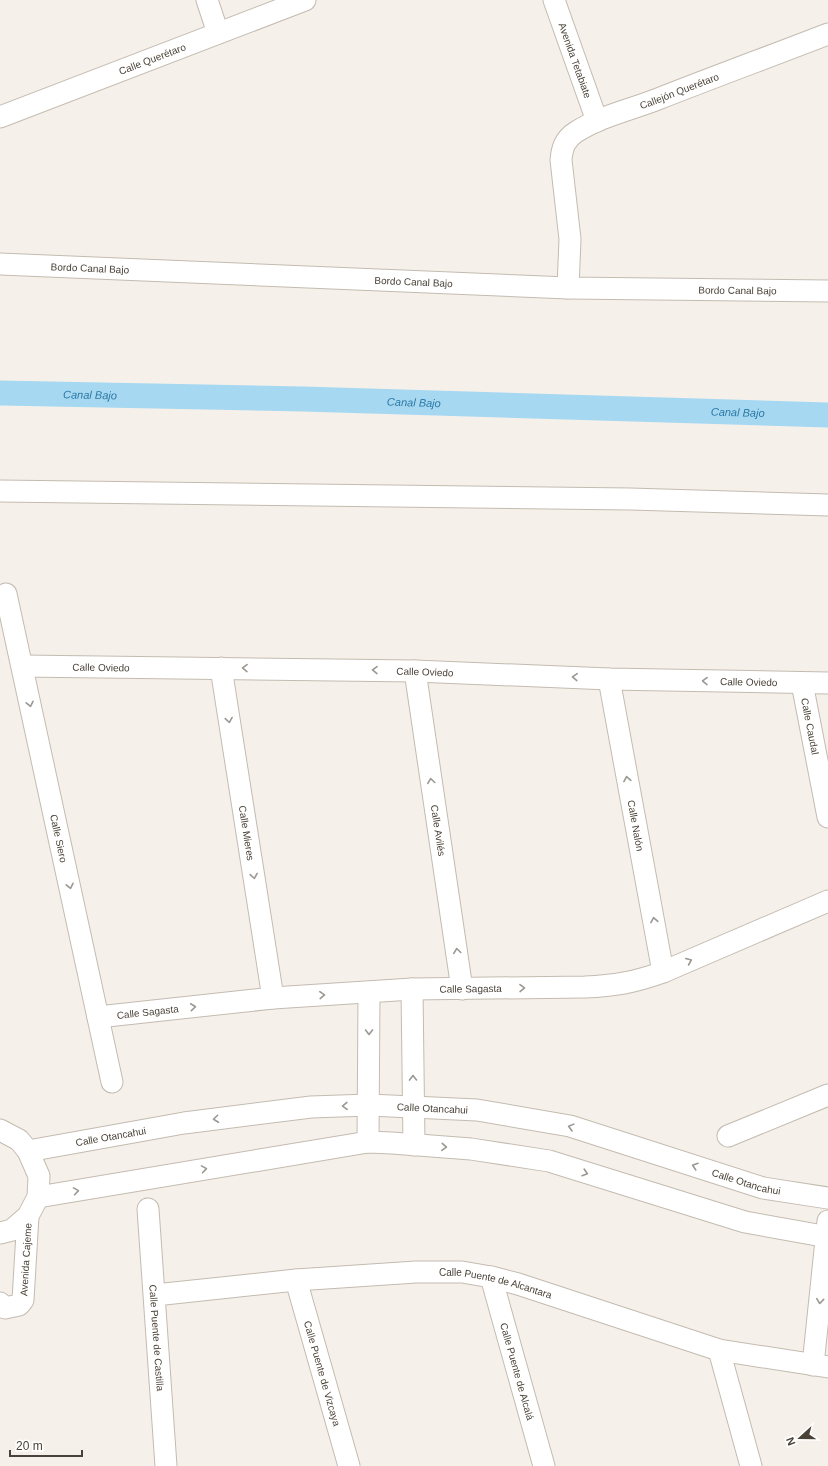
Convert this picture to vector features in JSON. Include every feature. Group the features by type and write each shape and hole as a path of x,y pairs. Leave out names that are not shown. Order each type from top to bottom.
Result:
{"street":[{"path":"207,0 218,33"},
{"name":"Calle Querétaro","path":"0,117 305,0"},
{"name":"Avenida Tetabiate","path":"554,0 597,121"},
{"name":"Callejón Querétaro","path":"568,288 570,239 560,160 561,150 567,140 597,121 651,102 828,34"},
{"name":"Bordo Canal Bajo","path":"0,264 568,288 828,291"},
{"path":"0,491 630,499 828,504"},
{"name":"Calle Siero","path":"6,594 112,1082"},
{"name":"Calle Oviedo","path":"22,666 415,670 609,679 828,683"},
{"name":"Calle Mieres","path":"221,668 273,998"},
{"name":"Calle Avilés","path":"415,670 462,989"},
{"name":"Calle Nalón","path":"609,679 663,972"},
{"name":"Calle Caudal","path":"802,683 828,817"},
{"name":"Calle Sagasta","path":"98,1018 273,998 369,993 412,989 610,986 642,980 663,972 828,901"},
{"path":"412,989 414,1145"},
{"path":"368,1142 369,993"},
{"path":"728,1136 828,1096"},
{"name":"Calle Otancahui","path":"28,1151 184,1123 311,1107 368,1105 478,1110 570,1126 763,1188 828,1198"},
{"name":"Avenida Cajeme","path":"0,1130 18,1140 28,1151 39,1176 38,1197 28,1216 12,1230 0,1233"},
{"path":"38,1197 368,1142 471,1149 549,1161 745,1222 827,1232 820,1366"},
{"name":"Calle Puente de Castilla","path":"148,1209 166,1466"},
{"name":"Avenida Cajeme","path":"0,1304 5,1308 19,1305 23,1300 28,1216"},
{"name":"Calle Puente de Alcantara","path":"155,1296 296,1280 416,1272 462,1272 491,1277 525,1286 719,1350 820,1366"},
{"name":"Calle Puente de Alcalá","path":"491,1277 544,1466"},
{"name":"Calle Puente de Vizcaya","path":"296,1280 349,1466"},
{"path":"719,1350 751,1466"}],"waterway":[{"name":"Canal Bajo","path":"0,393 303,399 828,415"}]}
